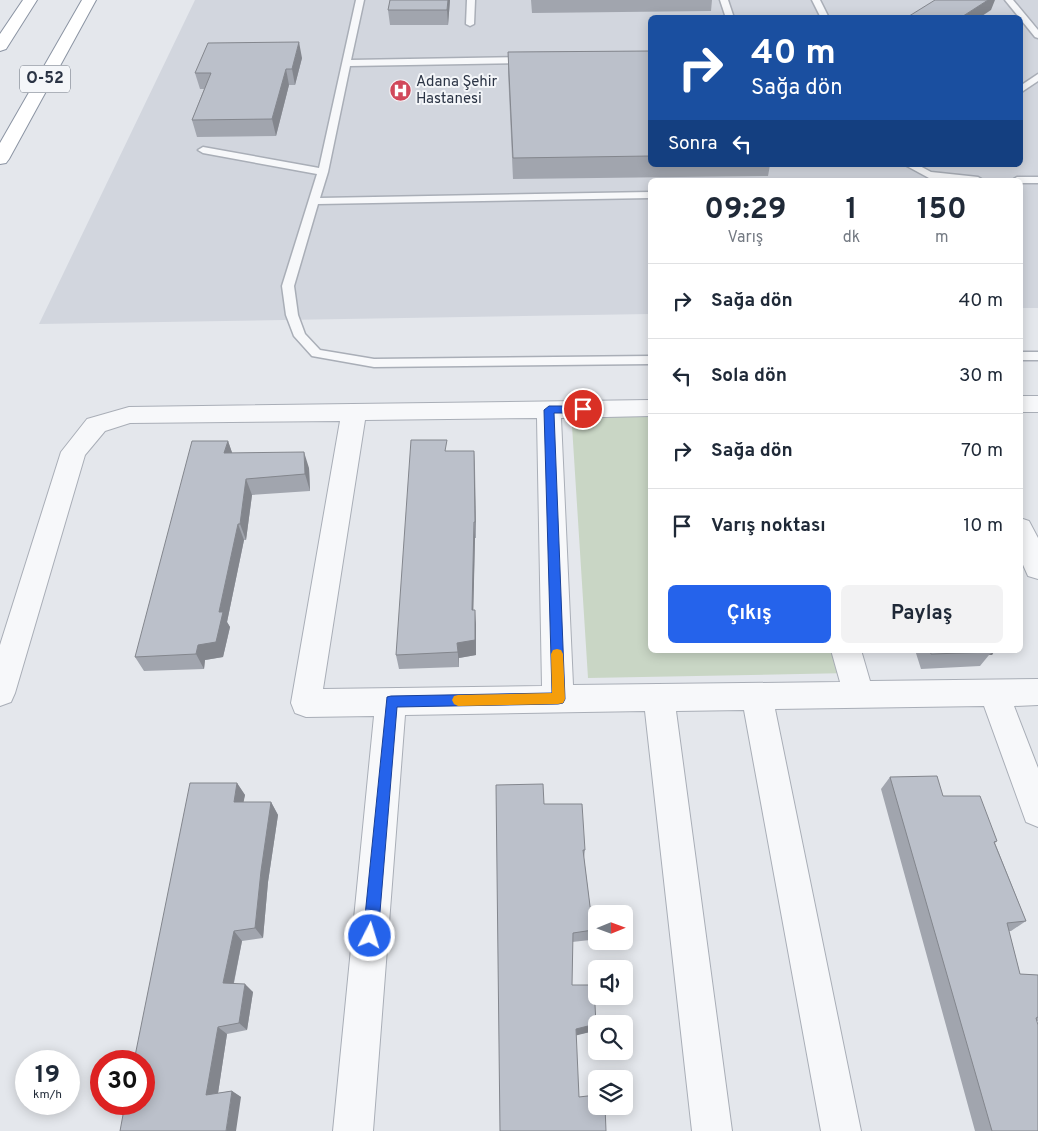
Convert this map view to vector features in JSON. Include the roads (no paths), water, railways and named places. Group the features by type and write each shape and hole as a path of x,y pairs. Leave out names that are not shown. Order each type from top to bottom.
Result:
{"highway":[{"path":"0,46 30,0"},
{"name":"O-52","path":"0,159 89,0"}],"street":[{"path":"1023,404 1038,404"},
{"path":"0,693 72,452 96,425 129,416 648,408"},
{"path":"549,410 558,699"},
{"path":"354,412 306,702 1038,692"},
{"path":"1023,535 1038,568"},
{"path":"847,653 858,694"},
{"path":"994,692 1038,811"},
{"path":"757,696 841,1131"},
{"path":"659,697 712,1131"},
{"path":"353,1131 391,701"}],"lane":[{"path":"360,0 323,172 288,286 292,315 300,336 316,353 374,363 648,360"},
{"path":"470,24 471,0"},
{"path":"724,0 729,15"},
{"path":"816,0 824,15"},
{"path":"1009,0 1016,15"},
{"path":"1023,21 1038,35"},
{"path":"346,63 542,60"},
{"path":"1023,88 1038,77"},
{"path":"203,150 323,172"},
{"path":"914,167 929,175 958,178"},
{"path":"1023,180 1038,180"},
{"path":"314,201 648,195"},
{"path":"1023,356 1038,356"}],"place":[{"name":"Adana Şehir Hastanesi","path":"400,91"}]}
